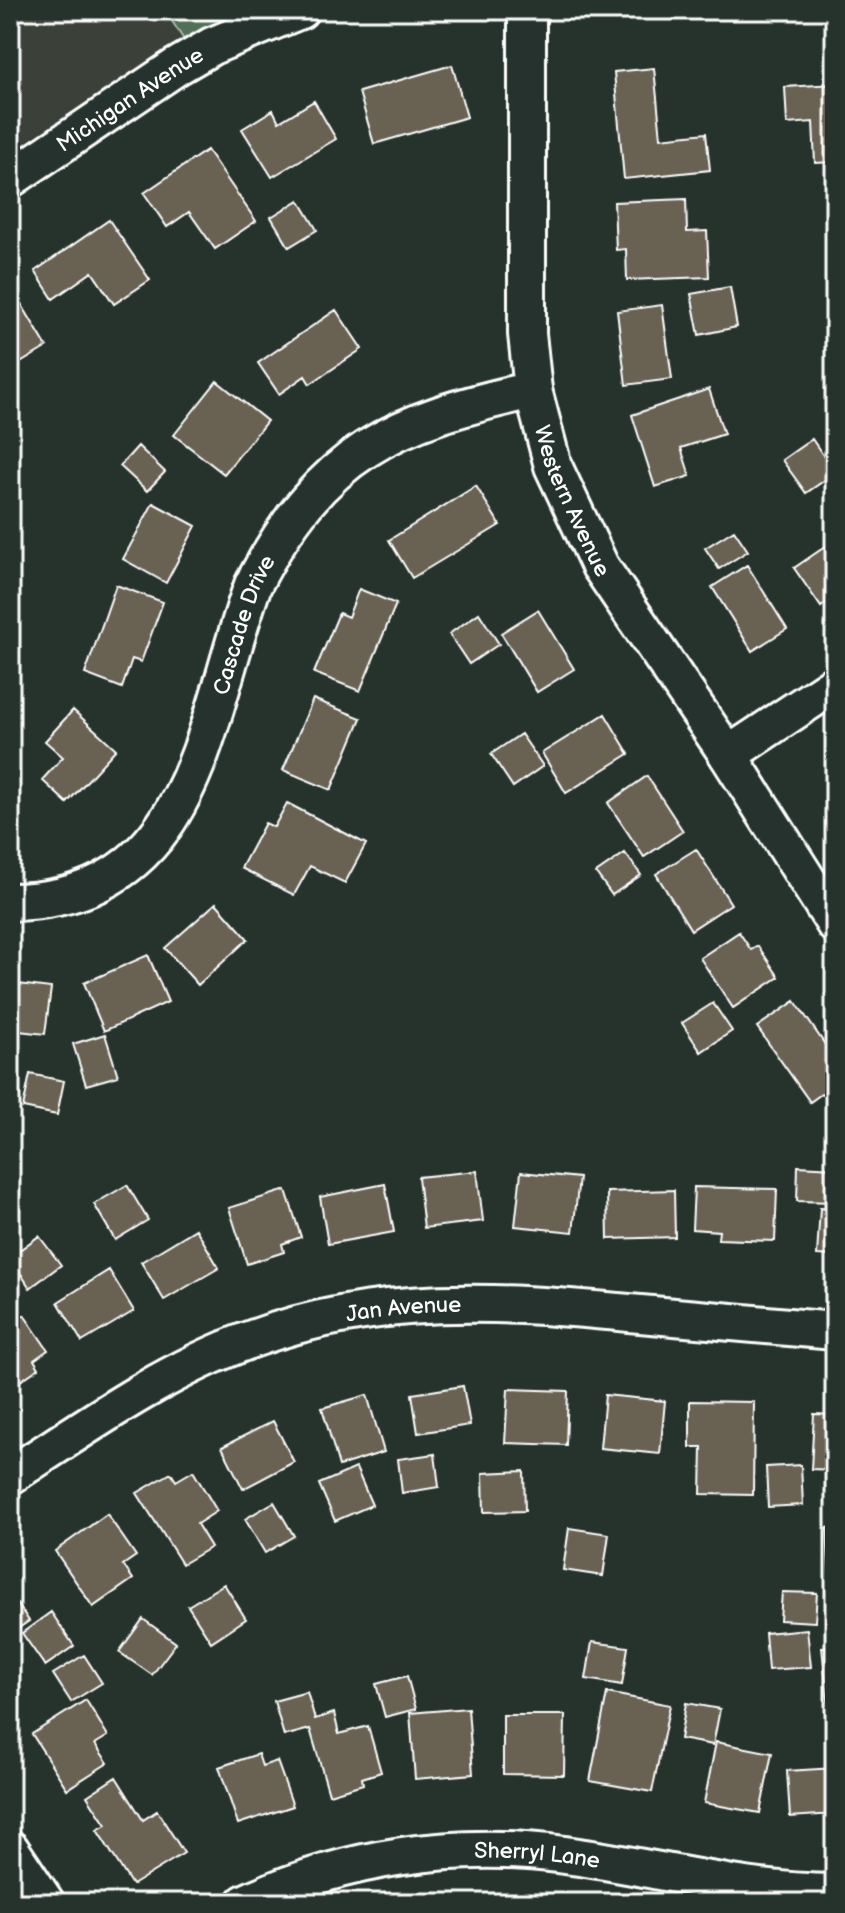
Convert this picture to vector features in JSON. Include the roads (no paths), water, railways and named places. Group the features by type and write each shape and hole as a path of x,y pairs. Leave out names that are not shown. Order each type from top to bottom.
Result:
{"street":[{"name":"Michigan Avenue","path":"10,179 212,46 300,10"},
{"name":"Western Avenue","path":"527,10 527,334 533,390 553,466 581,532 608,579 728,755 835,924"},
{"name":"Cascade Drive","path":"10,902 56,898 98,884 121,871 158,835 187,792 253,585 268,556 323,481 362,450 413,422 454,407 533,390"},
{"path":"728,755 835,684"},
{"name":"Jan Avenue","path":"10,1476 155,1382 249,1340 334,1315 432,1303 501,1302 835,1331"},
{"path":"10,1849 46,1903"},
{"name":"Sherryl Lane","path":"245,1903 319,1874 370,1862 441,1852 493,1850 564,1855 757,1890 835,1893"}]}
